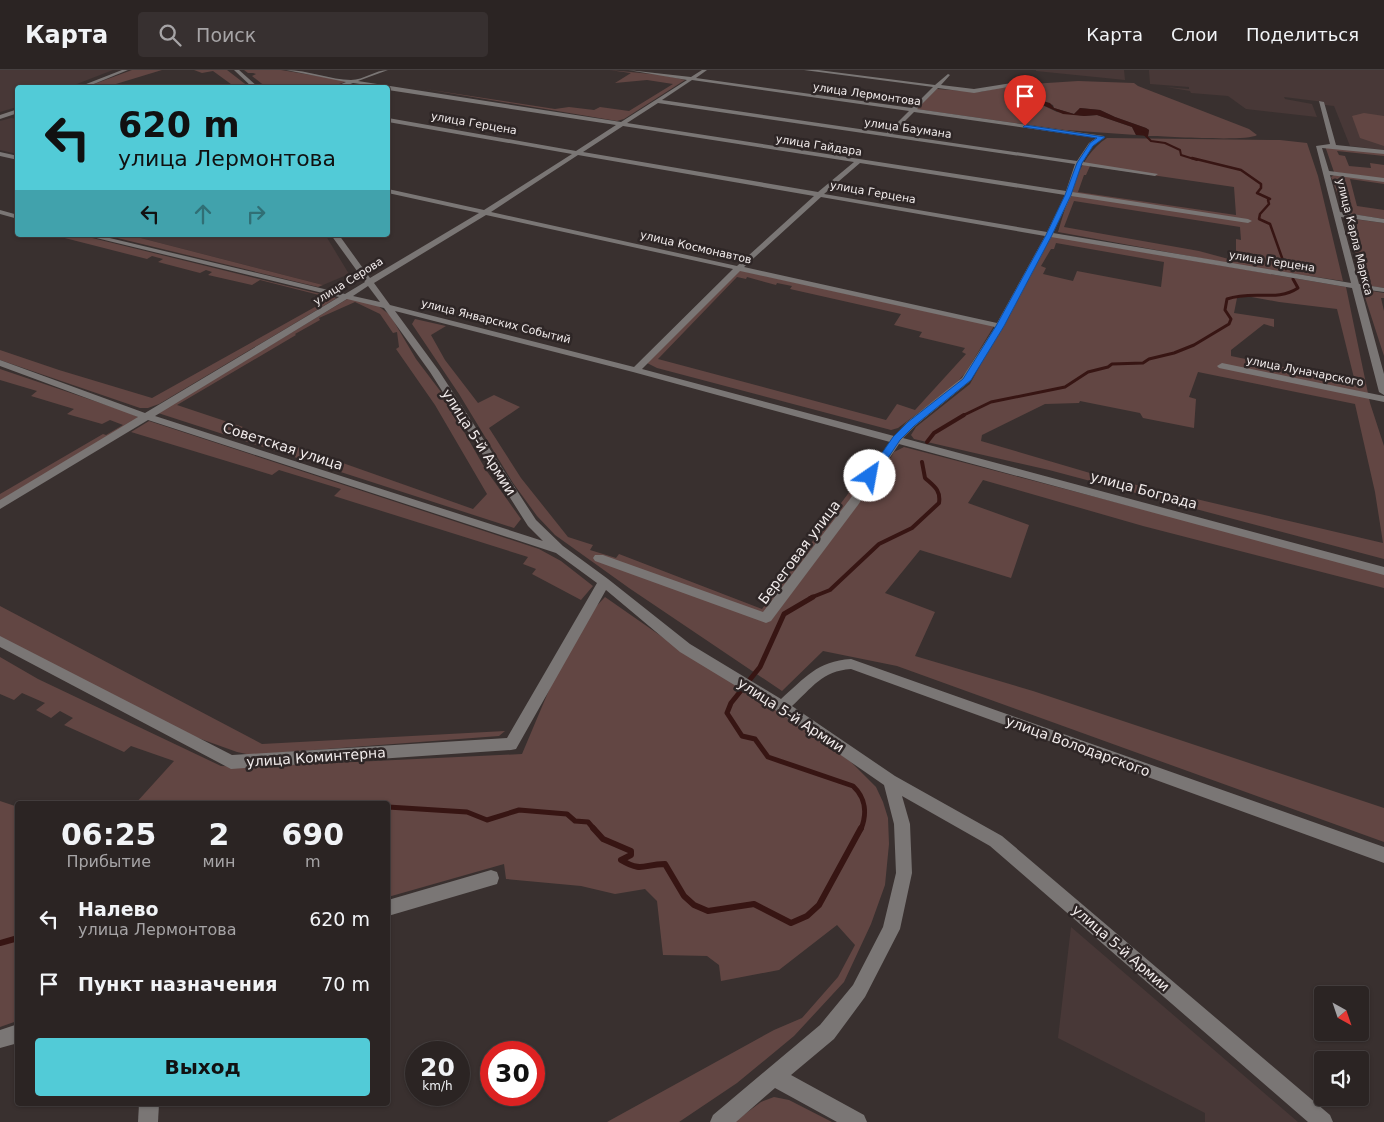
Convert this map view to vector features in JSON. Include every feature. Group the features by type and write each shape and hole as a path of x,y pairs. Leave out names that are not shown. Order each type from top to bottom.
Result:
{"street":[{"path":"86,85 126,70"},
{"path":"236,70 254,85"},
{"name":"улица Гайдара","path":"288,70 370,85"},
{"path":"344,85 386,70"},
{"name":"улица Лермонтова","path":"630,70 1102,137"},
{"name":"улица Серова","path":"0,505 368,281 486,212 705,70"},
{"path":"806,70 974,91 1018,84"},
{"path":"888,135 948,74"},
{"name":"улица Гайдара","path":"390,88 1068,195 1248,221"},
{"name":"улица Баумана","path":"657,101 1155,174"},
{"path":"1321,102 1333,146 1384,152"},
{"path":"3,116 15,112"},
{"name":"улица Герцена","path":"390,120 1277,274 1384,290"},
{"name":"Береговая улица","path":"599,558 766,618 854,502 897,438 911,424 961,386 1000,326 1049,235 1068,195 1079,163 1092,144 1102,137"},
{"name":"улица Карла Маркса","path":"1333,146 1318,146 1327,173 1384,392"},
{"path":"0,154 15,157"},
{"path":"636,370 738,268 818,194 858,162"},
{"path":"1327,173 1384,180"},
{"name":"улица Космонавтов","path":"390,191 1000,326"},
{"path":"0,212 15,216"},
{"path":"1338,214 1384,221"},
{"name":"улица Январских Событий","path":"96,237 386,306 636,370 809,417 897,438"},
{"name":"улица 5-й Армии","path":"336,237 434,372 532,523 559,549 604,582 685,648 782,707 890,782 996,841 1323,1122"},
{"name":"Советская улица","path":"0,364 147,417 559,549"},
{"name":"улица Луначарского","path":"1222,366 1384,399"},
{"name":"улица Бограда","path":"897,438 1384,571"},
{"name":"улица Коминтерна","path":"0,641 231,762 512,744 604,582"},
{"name":"улица Володарского","path":"782,707 823,670 835,665 851,664 1384,855"},
{"path":"720,1122 827,1032 859,991 892,929 904,873 902,824 890,782"},
{"path":"390,907 492,878"},
{"path":"0,1039 15,1034"},
{"path":"774,1077 857,1122"},
{"path":"148,1122 149,1106"}],"shaded area":[{"path":"0,70 113,70 74,85 15,85 15,108 0,112"},
{"path":"132,70 162,70 113,85 91,85"},
{"path":"194,70 227,70 246,85 232,85 213,71 202,73"},
{"path":"244,70 281,70 348,81 336,85 263,85 252,76 256,74 248,73"},
{"path":"609,70 662,75 685,80 624,119 617,121 425,89 555,109 569,107 594,110 600,107 629,111 673,84 647,80 615,83 631,73"},
{"path":"1124,70 1125,80 1036,71"},
{"path":"1149,70 1384,70 1384,150 1350,146 1334,106 1325,105 1324,102 1284,97 1285,99 1312,104 1317,117 1246,109 1228,96 1191,93 1190,91 1166,87 1189,89 1189,87 1150,84"},
{"path":"1078,81 1134,83 1249,129 1257,135 1238,138 1148,136 1149,130 1146,128 1100,110 1080,108 1074,114 1054,108 1053,105 1025,97 1018,92 1024,91 1016,85"},
{"path":"1012,85 1019,89 1013,91 1019,97 1036,102 1057,112 1084,116 1097,115 1132,127 1136,135 1065,130 916,109 937,89 980,92"},
{"path":"1012,85 1025,89 1018,92 1020,95 1050,103 1054,108 1074,114 1080,108 1100,110 1146,128 1149,130 1148,136 1136,135 1132,127 1097,115 1063,114 1015,95 1013,91 1019,89"},
{"path":"1364,113 1384,116 1384,146 1360,138 1352,116"},
{"path":"15,119 15,154 0,150 0,121"},
{"path":"1107,138 1280,140 1307,143 1318,176 1343,281 1249,267 1058,232 1075,180 1088,156","holes":["1090,166 1234,187 1236,215 1078,192 1084,175 1086,175","1074,201 1240,227 1241,240 1236,239 1236,261 1199,251 1064,227"]},
{"path":"1325,146 1384,153 1384,156 1337,151 1339,155 1345,156 1349,166 1371,168 1370,163 1384,165 1384,179 1334,172"},
{"path":"1334,175 1384,181 1384,184 1350,179 1357,206 1384,210 1384,219 1345,213 1331,177"},
{"path":"1346,218 1384,223 1384,288 1363,285"},
{"path":"1050,236 1346,287 1370,403 1384,446 1384,559 1049,470 914,439 911,435 916,427 970,384","holes":["1056,243 1164,262 1161,287 1077,271 1073,281 1043,274 1046,268 1041,266 1051,249 1054,249","1246,296 1337,309 1355,382 1231,356 1231,350 1264,324 1274,327 1274,319 1234,313 1237,298","1198,372 1355,404 1375,492 1383,543 1107,478 981,441 982,435 1045,404 1079,403 1080,401 1140,413 1143,418 1194,428 1196,399 1189,397"]},
{"path":"61,237 88,237 337,298 159,404 148,408 140,408 0,360 0,350 152,398 331,298 260,280 252,285 208,275 212,272 206,270 200,273 158,262 163,259 152,256 147,259"},
{"path":"113,237 137,237 323,285 318,287"},
{"path":"137,237 327,237 349,274 323,285"},
{"path":"738,270 994,326 966,372 954,386 898,428 891,430 657,368 647,363","holes":["737,277 746,279 747,277 776,285 777,283 792,286 790,289 901,314 894,325 922,332 919,337 965,348 962,352 966,354 915,410 897,404 886,420 658,359"]},
{"path":"1363,291 1384,293 1384,298 1381,298 1384,311 1384,356"},
{"path":"349,298 377,305 390,315 416,359 441,392 486,470 521,519 514,528 158,413","holes":["355,302 380,314 393,333 397,332 399,347 396,349 435,405 487,494 473,509 255,432 251,435 239,431 243,427 177,405 296,335 320,320 319,318"]},
{"path":"415,319 446,326 431,335 445,360 478,403 494,395 520,407 489,428 521,478 568,537 593,545 590,550 616,558 619,554 762,609 862,475 878,480 894,452 904,447 1384,572 1384,588 1143,526 983,480 968,503 1029,525 1011,578 920,550 885,593 935,612 915,656 1033,691 1384,808 1384,842 897,666 823,651 782,691 629,588 555,535 537,516 513,483 459,394 412,324"},
{"path":"0,369 138,417 0,502 0,494 103,434 106,435 123,425 110,420 102,424 67,414 74,409 31,396 37,391 0,380"},
{"path":"149,421 539,549 561,561 593,586 581,600 532,574 536,569 523,564 528,557 334,496 341,489 279,470 272,475 131,432"},
{"path":"605,597 671,643 778,710 851,762 876,787 888,818 889,844 885,885 871,924 844,982 794,1036 737,1083 679,1122 607,1122 774,1030 802,1018 838,977 855,945 837,925 779,970 721,981 719,965 707,956 663,955 657,901 645,889 615,894 581,886 506,879 504,864 390,896 390,801 138,801 174,761 131,746 124,752 64,725 73,718 60,711 51,718 36,710 45,703 22,693 14,700 0,694 0,657 38,679 221,766 249,767 522,754 552,683 589,614"},
{"path":"0,606 262,744 505,731 499,736 274,753 256,756 237,752 173,729 0,643"},
{"path":"0,801 15,806 15,1022 0,1027"},
{"path":"1071,927 1298,1122 1205,1122 1205,1113 1058,1038"},
{"path":"774,1097 789,1100 832,1122 734,1122 761,1102"}],"waterway":[{"path":"1142,132 1151,141 1165,143 1180,150 1181,155 1197,160"},
{"path":"1192,158 1241,170 1261,184 1261,188 1257,193 1270,199 1268,200 1269,204 1260,214 1259,219 1270,224 1286,269"},
{"path":"964,415 991,402 1065,387 1088,372 1108,367 1112,364 1143,363 1149,359 1174,353 1194,345 1229,324 1231,319 1225,310 1227,299 1246,295 1273,295 1290,292 1298,288 1293,279"},
{"path":"927,442 934,433 964,415"},
{"path":"810,598 830,590 879,544 912,528 939,503 938,491 925,478 922,462"},
{"path":"813,597 784,614 760,667 731,703 727,713 742,736 755,739 768,757 853,786 861,796 864,806 865,812 861,829"},
{"path":"390,807 467,812 487,820 519,810 567,814 575,821 588,822 594,829"},
{"path":"593,828 603,839 631,851 631,855 621,860 628,864 639,867 665,864 684,896 694,905 708,911 754,904 791,923 807,916 819,905 861,828"},
{"path":"0,943 15,939"}],"route":[{"path":"870,476 897,438 911,424 961,386 966,380 1000,326 1049,235 1068,195 1079,163 1092,144 1102,137 1025,126"}]}
